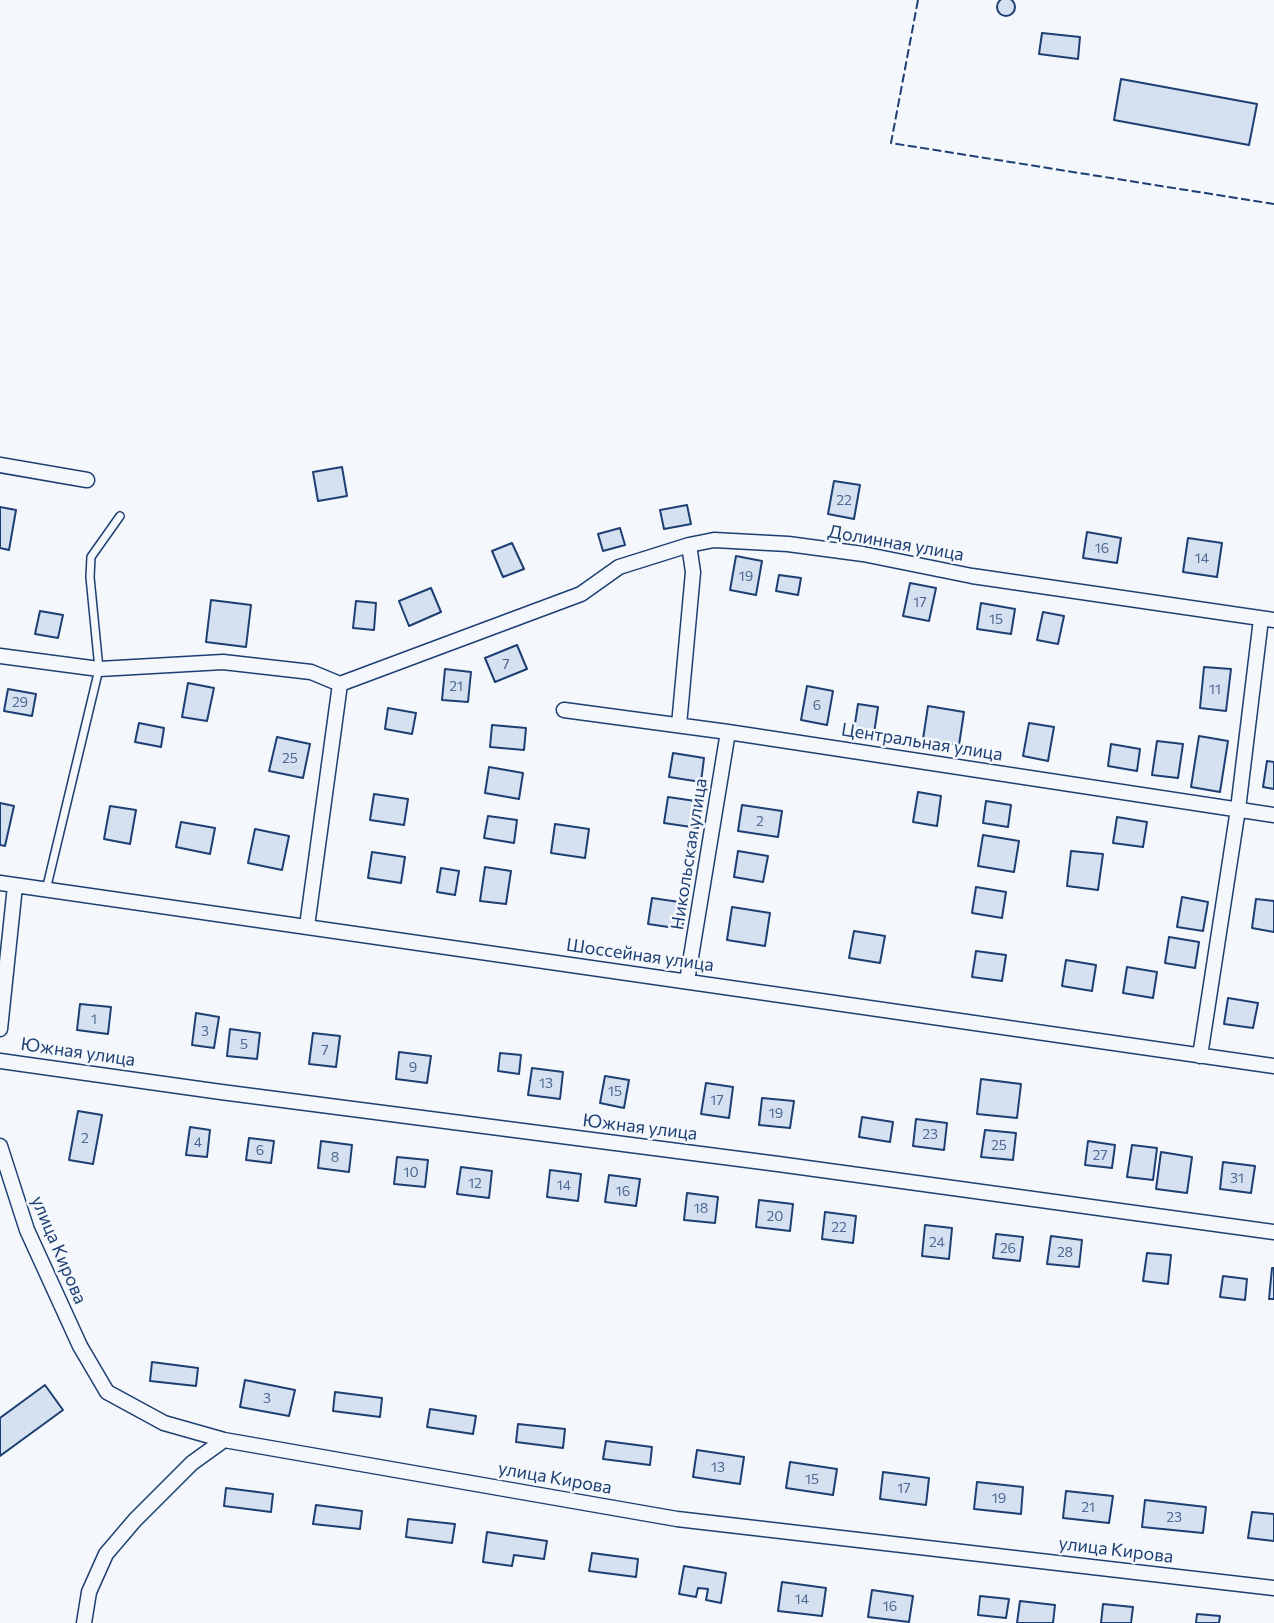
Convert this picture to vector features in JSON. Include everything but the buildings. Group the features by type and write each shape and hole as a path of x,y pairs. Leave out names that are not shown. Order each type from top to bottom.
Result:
{"street":[{"path":"0,464 87,480"},
{"name":"Долинная улица","path":"340,684 580,594 619,567 714,540 788,544 863,554 972,576 1268,619"},
{"path":"679,725 693,572 689,545"},
{"path":"1200,1056 1268,619"},
{"path":"0,656 99,670 223,662 311,672 340,684 307,926"},
{"name":"Центральная улица","path":"564,710 728,732 1274,815"},
{"name":"Никольская улица","path":"687,981 728,732"},
{"name":"Шоссейная улица","path":"0,883 1274,1066"},
{"path":"0,1029 15,886"},
{"name":"Южная улица","path":"0,1060 221,1092 1274,1232"},
{"name":"улица Кирова","path":"0,1146 27,1230 80,1346 107,1392 164,1423 224,1440 677,1519 1274,1588"},
{"path":"84,1623 89,1592 106,1554 135,1520 192,1463 224,1440"}],"lane":[{"path":"46,890 99,670 90,577 91,557 120,516"}],"fence":[{"path":"918,0 891,143 1274,204"}]}
